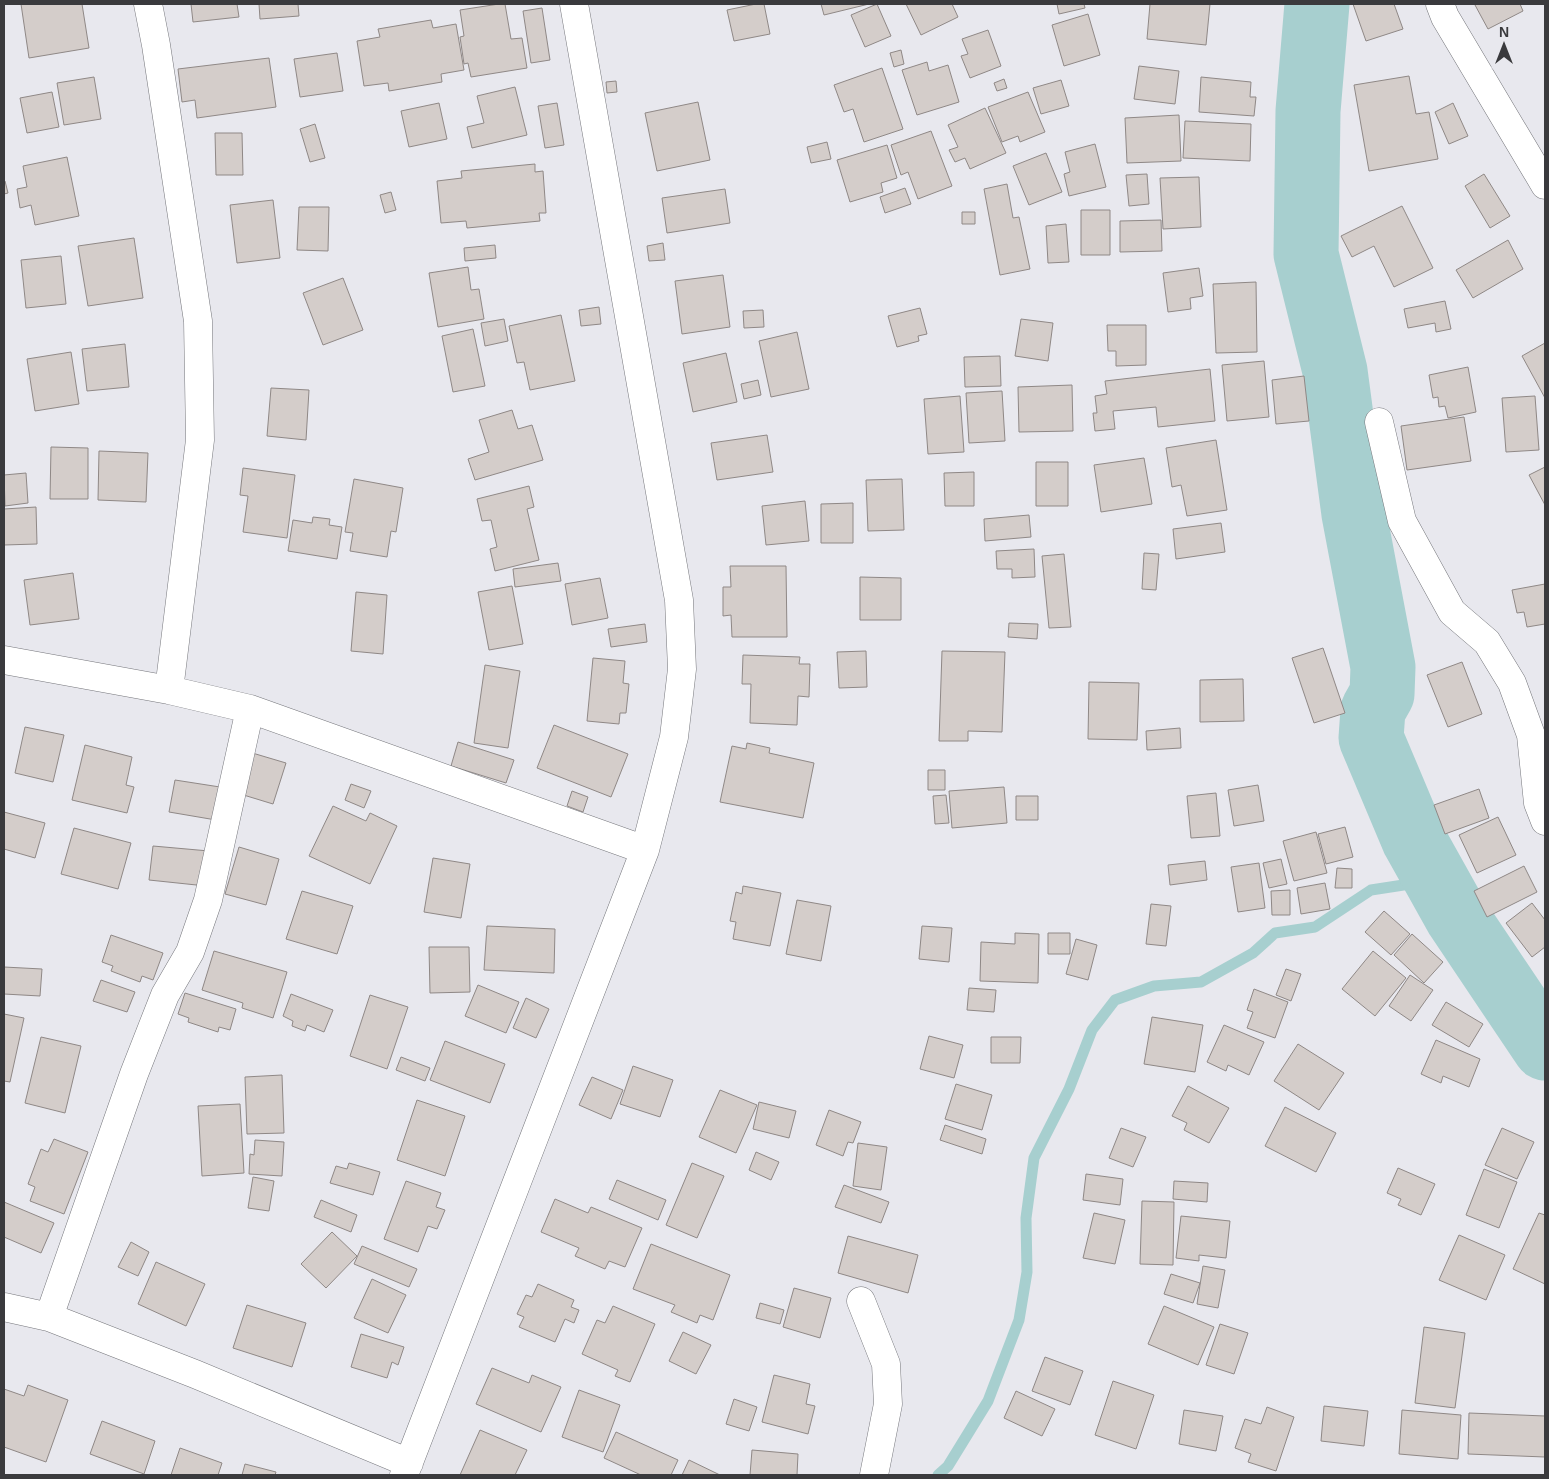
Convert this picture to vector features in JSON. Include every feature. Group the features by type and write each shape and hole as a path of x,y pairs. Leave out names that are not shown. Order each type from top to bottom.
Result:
{"street":[{"path":"148,4 156,45 198,321 200,440 169,690"},
{"path":"4,1307 49,1317 195,1374 408,1471 645,850 674,737 682,669 679,600 574,4"},
{"path":"1440,4 1445,17 1545,185"},
{"path":"1380,422 1402,521 1452,612 1487,642 1512,683 1531,735 1538,804 1545,821"},
{"path":"4,660 169,690 250,709 645,850"},
{"path":"49,1317 134,1074 165,995 190,952 208,900 250,709"},
{"path":"861,1301 886,1364 888,1404 874,1475"}],"building":[{"path":"21,4 82,4 89,48 29,58"},
{"path":"191,4 237,4 239,17 193,22"},
{"path":"259,4 298,4 299,16 260,19"},
{"path":"505,4 511,39 522,38 527,68 471,77 468,63 464,64 460,37 464,36 460,10"},
{"path":"764,4 770,34 734,41 727,10"},
{"path":"821,4 869,4 824,15"},
{"path":"877,4 891,36 865,47 851,15"},
{"path":"906,4 952,4 958,17 921,35"},
{"path":"1057,4 1084,4 1085,8 1059,14"},
{"path":"1150,4 1210,4 1206,45 1147,39"},
{"path":"1353,4 1394,4 1403,29 1366,41"},
{"path":"1520,4 1523,11 1488,29 1475,5"},
{"path":"542,8 550,60 531,63 523,11"},
{"path":"1088,14 1100,55 1064,66 1052,25"},
{"path":"431,20 433,28 456,24 464,70 441,74 442,82 389,91 388,83 364,86 357,41 380,37 378,29"},
{"path":"988,30 1001,66 970,78 961,56 968,54 962,39"},
{"path":"901,50 904,64 894,67 890,53"},
{"path":"337,53 343,91 300,97 294,59"},
{"path":"269,58 276,107 197,118 195,100 182,102 178,69"},
{"path":"927,62 929,71 948,65 959,102 917,115 902,70"},
{"path":"1139,66 1179,71 1175,104 1134,99"},
{"path":"882,68 903,129 864,142 853,109 844,112 834,85"},
{"path":"1409,76 1416,114 1429,112 1438,159 1369,171 1354,85"},
{"path":"94,77 101,119 64,125 57,83"},
{"path":"1201,77 1251,82 1250,97 1256,97 1254,116 1199,112"},
{"path":"1004,79 1007,88 997,91 994,83"},
{"path":"1061,80 1069,106 1041,114 1033,88"},
{"path":"616,81 617,92 607,93 606,82"},
{"path":"515,87 527,135 472,148 467,127 484,123 477,96"},
{"path":"52,92 59,127 27,133 20,98"},
{"path":"1028,92 1045,132 1020,142 1018,136 1002,142 988,107"},
{"path":"698,102 710,160 657,171 645,113"},
{"path":"439,103 447,139 409,147 401,111"},
{"path":"557,103 564,145 545,148 538,106"},
{"path":"1453,103 1468,136 1449,144 1435,112"},
{"path":"985,108 1006,153 970,169 965,158 955,162 949,150 958,147 948,125"},
{"path":"1179,115 1181,161 1127,163 1125,118"},
{"path":"1185,121 1251,124 1250,161 1183,158"},
{"path":"315,124 325,158 310,162 300,129"},
{"path":"931,131 952,186 918,199 908,172 901,175 891,145"},
{"path":"215,133 242,133 243,175 216,175"},
{"path":"827,142 831,159 811,163 807,147"},
{"path":"1095,144 1106,187 1069,196 1064,174 1070,172 1065,152"},
{"path":"887,145 897,178 881,183 883,192 850,202 837,160"},
{"path":"1046,153 1062,192 1029,205 1013,166"},
{"path":"67,157 79,216 35,225 31,205 20,208 17,189 27,187 23,166"},
{"path":"535,164 535,172 543,171 546,213 539,213 540,221 467,228 466,221 441,223 437,181 462,178 461,171"},
{"path":"1147,174 1149,204 1129,206 1126,175"},
{"path":"1484,174 1510,216 1490,228 1465,186"},
{"path":"1199,177 1201,227 1163,229 1160,178"},
{"path":"4,182 8,193 4,194"},
{"path":"1007,184 1013,218 1019,217 1030,269 1000,275 984,189"},
{"path":"905,188 911,204 885,213 880,197"},
{"path":"725,189 730,223 667,233 662,198"},
{"path":"391,192 396,210 385,213 380,195"},
{"path":"273,200 280,258 237,263 230,205"},
{"path":"1402,206 1433,268 1394,287 1374,246 1352,257 1341,236"},
{"path":"299,207 329,207 328,251 297,250"},
{"path":"1081,210 1110,210 1110,255 1081,255"},
{"path":"962,212 975,212 975,224 962,224"},
{"path":"1161,220 1162,251 1120,252 1120,221"},
{"path":"1066,224 1069,262 1048,263 1046,226"},
{"path":"134,238 143,298 88,306 78,246"},
{"path":"1508,240 1523,269 1473,298 1456,270"},
{"path":"663,243 665,260 649,261 647,246"},
{"path":"495,245 496,258 465,261 464,248"},
{"path":"61,256 66,304 26,308 21,260"},
{"path":"468,267 471,290 479,289 484,319 438,327 429,273"},
{"path":"1199,268 1203,296 1190,298 1191,309 1168,312 1163,273"},
{"path":"723,275 730,327 682,334 675,281"},
{"path":"343,278 363,330 323,345 303,293"},
{"path":"1256,282 1257,352 1216,353 1213,284"},
{"path":"1445,301 1451,329 1436,332 1435,323 1408,328 1404,309"},
{"path":"599,307 601,324 581,326 579,310"},
{"path":"920,308 927,334 918,336 919,341 897,347 888,316"},
{"path":"763,310 764,327 744,328 743,311"},
{"path":"561,315 575,381 530,390 524,362 517,363 509,326"},
{"path":"504,319 508,341 485,346 481,323"},
{"path":"1021,319 1053,323 1048,361 1015,356"},
{"path":"1107,325 1146,325 1146,365 1116,366 1116,351 1108,351"},
{"path":"473,329 485,386 453,392 442,336"},
{"path":"797,332 809,389 771,397 759,341"},
{"path":"1545,343 1545,398 1522,356"},
{"path":"125,344 129,387 87,391 82,349"},
{"path":"71,352 79,404 35,411 27,359"},
{"path":"726,353 737,402 693,412 683,363"},
{"path":"1000,356 1001,386 965,387 964,357"},
{"path":"1264,361 1269,417 1227,421 1222,365"},
{"path":"1468,367 1476,412 1448,418 1445,406 1439,407 1438,397 1433,398 1429,375"},
{"path":"1210,369 1215,421 1158,427 1156,407 1113,411 1115,429 1095,431 1093,413 1097,413 1095,396 1107,394 1105,381"},
{"path":"1304,376 1309,421 1276,424 1272,380"},
{"path":"758,380 761,395 744,399 741,384"},
{"path":"1072,385 1073,431 1019,432 1018,387"},
{"path":"271,388 309,390 306,440 267,436"},
{"path":"1002,391 1005,441 969,443 966,393"},
{"path":"960,396 964,452 928,454 924,399"},
{"path":"1535,396 1539,450 1506,452 1502,398"},
{"path":"512,410 518,429 532,425 543,460 475,480 468,459 489,452 479,420"},
{"path":"1464,417 1471,461 1407,470 1401,426"},
{"path":"767,435 773,472 717,480 711,443"},
{"path":"1216,440 1227,510 1187,516 1181,485 1172,487 1166,448"},
{"path":"51,447 88,448 88,499 50,499"},
{"path":"99,451 148,453 146,502 98,500"},
{"path":"1144,458 1152,504 1101,512 1094,465"},
{"path":"1036,462 1068,462 1068,506 1036,506"},
{"path":"1545,467 1545,505 1529,475"},
{"path":"243,468 295,475 287,538 243,532 248,496 240,495"},
{"path":"974,472 974,506 945,506 944,473"},
{"path":"26,473 28,503 5,506 4,475"},
{"path":"354,479 403,488 396,532 391,531 387,557 350,551 353,533 345,532"},
{"path":"902,479 904,530 868,531 866,480"},
{"path":"529,486 534,507 527,509 539,560 495,571 490,549 497,547 491,520 482,521 477,499"},
{"path":"805,501 809,541 766,545 762,506"},
{"path":"853,503 853,543 821,543 821,504"},
{"path":"36,507 37,544 4,545 4,509"},
{"path":"1029,515 1031,537 985,541 984,519"},
{"path":"313,517 330,519 329,525 342,527 337,559 288,551 293,520 312,523"},
{"path":"1221,523 1225,552 1176,559 1173,529"},
{"path":"1034,549 1035,577 1012,578 1012,569 997,569 996,551"},
{"path":"1144,553 1159,554 1156,590 1142,589"},
{"path":"1064,554 1071,627 1049,628 1042,556"},
{"path":"558,563 561,581 515,587 513,569"},
{"path":"730,566 786,566 787,637 732,637 731,615 723,616 723,587 731,587"},
{"path":"73,573 79,619 30,625 24,580"},
{"path":"860,577 901,578 901,620 860,620"},
{"path":"600,578 608,618 572,625 565,584"},
{"path":"1545,584 1545,624 1527,627 1524,612 1517,613 1512,590"},
{"path":"512,586 523,644 489,650 478,592"},
{"path":"356,592 387,595 383,654 351,651"},
{"path":"1009,623 1038,624 1037,639 1008,637"},
{"path":"645,624 647,642 611,647 608,629"},
{"path":"1323,648 1345,713 1314,723 1292,658"},
{"path":"866,651 867,687 839,688 837,652"},
{"path":"942,651 1005,652 1002,732 968,731 968,741 939,741"},
{"path":"743,655 800,657 799,664 810,664 809,697 798,696 797,725 750,723 751,684 742,684"},
{"path":"593,658 625,661 623,683 629,684 626,713 620,713 619,724 587,721"},
{"path":"1462,662 1482,714 1448,727 1427,675"},
{"path":"485,665 520,671 508,748 474,743"},
{"path":"1243,679 1244,721 1200,722 1200,680"},
{"path":"1089,682 1139,683 1137,740 1088,739"},
{"path":"554,725 628,754 611,797 537,768"},
{"path":"25,727 64,735 53,782 15,773"},
{"path":"1180,728 1181,748 1147,750 1146,731"},
{"path":"458,742 514,760 506,783 451,766"},
{"path":"747,743 770,748 769,753 814,763 803,818 720,802 732,746 746,749"},
{"path":"85,745 132,757 126,785 134,787 127,813 72,800"},
{"path":"249,752 286,763 273,804 237,793"},
{"path":"928,770 945,770 945,790 928,790"},
{"path":"175,780 220,787 216,820 169,812"},
{"path":"351,784 371,791 364,808 345,800"},
{"path":"1258,785 1264,821 1234,826 1228,790"},
{"path":"1004,787 1007,823 952,828 949,791"},
{"path":"1479,789 1489,818 1445,834 1434,805"},
{"path":"572,791 588,797 583,812 567,806"},
{"path":"1216,793 1220,836 1191,838 1187,796"},
{"path":"946,795 949,823 935,824 933,796"},
{"path":"1016,796 1038,796 1038,820 1016,820"},
{"path":"333,806 366,821 370,813 397,826 370,884 309,856"},
{"path":"4,812 45,823 35,858 4,849"},
{"path":"1498,817 1516,855 1477,873 1459,835"},
{"path":"1345,827 1353,857 1326,864 1318,834"},
{"path":"74,828 131,843 118,889 61,874"},
{"path":"1316,832 1327,873 1294,881 1283,841"},
{"path":"153,846 209,851 206,886 149,880"},
{"path":"239,847 279,859 266,905 225,894"},
{"path":"433,858 470,864 461,918 424,912"},
{"path":"1281,859 1287,884 1269,888 1263,863"},
{"path":"1205,861 1207,880 1170,885 1168,865"},
{"path":"1259,863 1265,908 1238,912 1231,867"},
{"path":"1524,866 1537,892 1487,917 1474,891"},
{"path":"1337,868 1352,869 1352,888 1335,888"},
{"path":"1325,883 1330,909 1301,914 1297,888"},
{"path":"743,886 781,893 770,946 733,939 736,922 730,921 736,892 742,894"},
{"path":"1290,890 1290,915 1272,915 1271,891"},
{"path":"302,891 353,906 337,954 286,939"},
{"path":"797,900 831,906 821,961 786,954"},
{"path":"1532,903 1545,920 1545,947 1532,957 1506,923"},
{"path":"1151,904 1171,906 1166,946 1146,944"},
{"path":"1384,911 1410,934 1391,955 1365,932"},
{"path":"487,926 555,929 554,973 484,970"},
{"path":"922,926 952,928 949,962 919,959"},
{"path":"1015,933 1039,934 1038,983 980,981 981,942 1015,944"},
{"path":"1048,933 1070,933 1070,954 1048,954"},
{"path":"1412,934 1443,962 1424,983 1394,955"},
{"path":"111,935 163,953 153,980 142,976 140,982 111,971 113,966 102,962"},
{"path":"1076,939 1097,945 1088,980 1066,974"},
{"path":"429,947 469,947 470,992 430,993"},
{"path":"214,951 287,972 273,1018 242,1008 243,1003 202,990"},
{"path":"1373,951 1406,978 1375,1016 1342,989"},
{"path":"4,967 42,969 40,996 4,994"},
{"path":"1286,969 1301,974 1291,1001 1276,995"},
{"path":"1410,975 1433,990 1411,1021 1389,1006"},
{"path":"101,980 135,992 127,1012 93,1001"},
{"path":"478,985 519,1002 506,1033 465,1016"},
{"path":"969,988 996,990 994,1012 967,1010"},
{"path":"1254,989 1288,1002 1275,1038 1247,1028 1253,1012 1247,1010"},
{"path":"185,993 236,1009 230,1030 219,1027 218,1032 188,1022 189,1018 178,1014"},
{"path":"291,994 333,1010 324,1032 307,1025 305,1031 292,1026 293,1021 283,1016"},
{"path":"370,995 408,1007 387,1069 350,1056"},
{"path":"526,998 549,1009 536,1038 513,1028"},
{"path":"1446,1002 1483,1024 1469,1047 1432,1025"},
{"path":"4,1014 24,1018 10,1082 4,1081"},
{"path":"1152,1017 1203,1025 1195,1072 1144,1064"},
{"path":"1224,1025 1264,1042 1249,1075 1228,1065 1226,1071 1207,1062"},
{"path":"929,1036 963,1045 954,1078 920,1069"},
{"path":"41,1037 81,1046 65,1113 25,1103"},
{"path":"991,1037 1021,1037 1020,1063 991,1063"},
{"path":"1436,1040 1480,1059 1469,1087 1443,1076 1441,1083 1421,1074"},
{"path":"445,1041 505,1064 490,1103 430,1080"},
{"path":"1298,1044 1344,1073 1319,1110 1274,1081"},
{"path":"401,1057 430,1068 425,1081 396,1070"},
{"path":"633,1066 673,1080 660,1117 620,1104"},
{"path":"282,1075 284,1133 247,1134 245,1077"},
{"path":"592,1077 623,1090 611,1119 579,1105"},
{"path":"956,1084 992,1095 982,1130 945,1119"},
{"path":"1188,1086 1229,1108 1209,1143 1184,1130 1187,1123 1172,1116"},
{"path":"720,1090 757,1105 736,1153 699,1137"},
{"path":"417,1100 465,1116 445,1176 397,1160"},
{"path":"759,1102 796,1111 789,1138 753,1129"},
{"path":"240,1104 244,1173 202,1176 198,1106"},
{"path":"1285,1107 1336,1133 1316,1172 1265,1146"},
{"path":"829,1110 861,1122 853,1143 848,1142 843,1156 816,1145"},
{"path":"945,1125 986,1139 982,1154 940,1140"},
{"path":"1121,1128 1146,1137 1133,1167 1109,1158"},
{"path":"1502,1128 1534,1142 1517,1179 1485,1165"},
{"path":"54,1139 88,1152 64,1214 30,1201 35,1187 28,1184 41,1149 48,1152"},
{"path":"255,1140 284,1142 282,1176 249,1174 250,1154 254,1155"},
{"path":"858,1143 887,1147 881,1190 853,1186"},
{"path":"756,1152 779,1162 771,1180 749,1170"},
{"path":"349,1163 380,1172 373,1195 330,1183 336,1166 347,1169"},
{"path":"692,1163 724,1176 697,1238 666,1225"},
{"path":"1398,1168 1435,1184 1421,1215 1398,1205 1401,1199 1387,1193"},
{"path":"1484,1169 1517,1182 1499,1228 1466,1215"},
{"path":"1086,1174 1123,1179 1120,1205 1083,1200"},
{"path":"253,1177 274,1181 269,1211 248,1208"},
{"path":"617,1180 666,1200 658,1220 609,1199"},
{"path":"406,1181 441,1193 436,1207 445,1210 437,1229 428,1226 418,1252 384,1239"},
{"path":"1174,1181 1208,1183 1207,1202 1173,1199"},
{"path":"844,1185 889,1202 881,1223 835,1207"},
{"path":"555,1199 588,1213 591,1207 642,1228 625,1267 609,1261 605,1269 575,1256 579,1248 541,1232"},
{"path":"321,1200 357,1215 351,1232 314,1217"},
{"path":"1142,1201 1174,1202 1173,1265 1140,1264"},
{"path":"4,1202 54,1223 41,1253 4,1237"},
{"path":"1094,1213 1125,1220 1115,1264 1083,1258"},
{"path":"1539,1213 1545,1215 1545,1284 1513,1269"},
{"path":"1181,1216 1230,1221 1226,1258 1199,1255 1199,1261 1176,1258"},
{"path":"332,1232 357,1256 326,1288 301,1264"},
{"path":"1459,1235 1505,1255 1486,1300 1439,1280"},
{"path":"848,1236 918,1255 908,1293 838,1273"},
{"path":"131,1242 149,1252 138,1276 118,1267"},
{"path":"651,1244 730,1275 713,1320 700,1315 697,1323 671,1312 675,1305 633,1289"},
{"path":"362,1246 417,1269 409,1287 354,1264"},
{"path":"156,1262 205,1284 186,1326 138,1304"},
{"path":"1203,1266 1225,1270 1218,1308 1197,1304"},
{"path":"1171,1274 1200,1283 1193,1303 1164,1294"},
{"path":"372,1279 406,1295 388,1333 354,1318"},
{"path":"538,1284 574,1300 571,1307 579,1310 574,1323 565,1319 555,1342 519,1327 524,1317 517,1314 526,1295 532,1297"},
{"path":"794,1288 831,1298 820,1338 783,1327"},
{"path":"760,1303 784,1310 780,1324 756,1318"},
{"path":"247,1305 306,1323 292,1367 233,1348"},
{"path":"613,1306 655,1324 630,1382 615,1376 618,1370 582,1354 597,1320 605,1323"},
{"path":"1164,1306 1214,1327 1198,1365 1148,1344"},
{"path":"1220,1324 1248,1333 1234,1374 1206,1365"},
{"path":"1424,1327 1465,1333 1455,1408 1415,1403"},
{"path":"683,1332 711,1345 696,1374 669,1361"},
{"path":"361,1334 404,1347 398,1365 392,1362 387,1378 351,1367"},
{"path":"1045,1357 1083,1371 1070,1405 1032,1391"},
{"path":"492,1368 529,1383 532,1375 561,1387 541,1432 476,1404"},
{"path":"774,1375 810,1384 806,1404 815,1406 808,1434 762,1422"},
{"path":"1113,1381 1154,1395 1136,1449 1095,1435"},
{"path":"28,1385 68,1400 46,1462 4,1447 4,1389 24,1396"},
{"path":"579,1390 620,1405 603,1452 562,1437"},
{"path":"1016,1391 1055,1409 1042,1436 1004,1418"},
{"path":"734,1399 757,1407 749,1431 726,1424"},
{"path":"1324,1406 1368,1411 1364,1446 1321,1441"},
{"path":"1267,1407 1294,1417 1276,1471 1248,1462 1251,1454 1235,1448 1245,1419 1261,1424"},
{"path":"1184,1410 1223,1416 1216,1451 1179,1444"},
{"path":"1402,1410 1461,1415 1458,1459 1399,1454"},
{"path":"1469,1413 1545,1416 1545,1457 1468,1454"},
{"path":"102,1421 155,1441 144,1474 90,1454"},
{"path":"480,1430 527,1450 515,1475 460,1475"},
{"path":"616,1432 678,1460 671,1475 641,1475 604,1458"},
{"path":"180,1448 222,1463 218,1475 171,1475"},
{"path":"752,1450 798,1454 797,1475 750,1475"},
{"path":"689,1460 720,1475 682,1475"},
{"path":"245,1464 276,1472 275,1475 242,1475"}],"waterway":[{"path":"1317,4 1308,111 1306,254 1335,371 1354,514 1383,667 1382,694 1373,710 1371,738 1414,840 1457,917 1545,1048"},
{"path":"938,1475 948,1466 988,1401 1019,1320 1027,1272 1026,1218 1034,1158 1069,1089 1092,1030 1115,1000 1154,986 1201,982 1253,953 1275,933 1315,927 1371,890 1436,880"}]}
